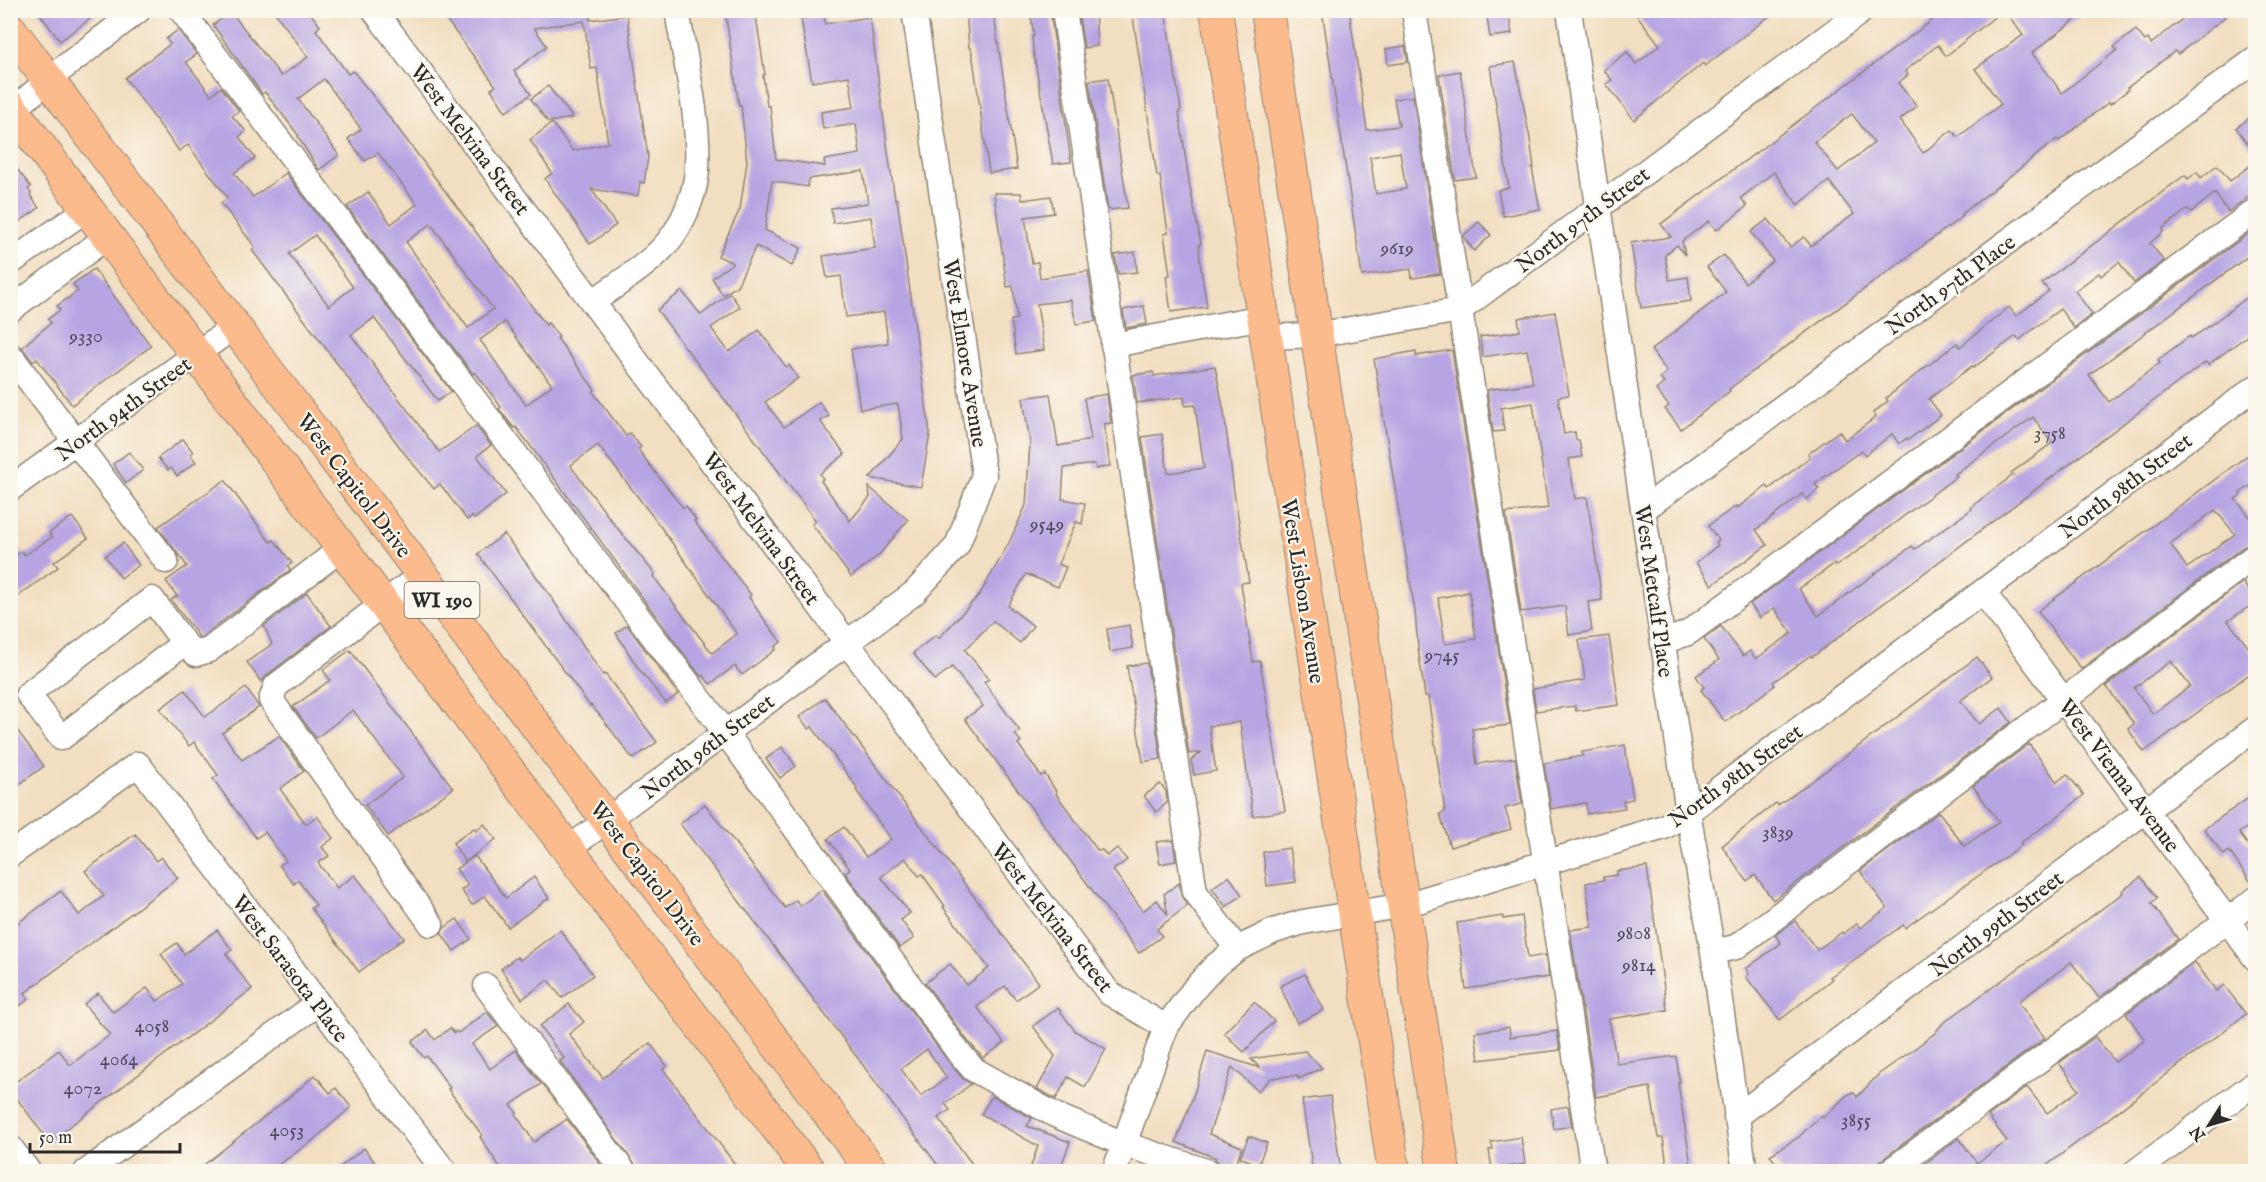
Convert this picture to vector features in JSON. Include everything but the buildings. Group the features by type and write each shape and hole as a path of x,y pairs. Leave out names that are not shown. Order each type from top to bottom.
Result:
{"main road":[{"name":"West Lisbon Avenue","path":"1216,10 1394,1172"},
{"path":"1267,10 1405,904 1444,1172"},
{"name":"West Capitol Drive","path":"10,29 873,1172"},
{"name":"WI 190","path":"12,110 810,1172"}],"street":[{"path":"12,110 139,10"},
{"path":"182,10 725,732 956,1049 973,1069 1055,1115 1124,1144 1209,1172"},
{"name":"West Melvina Street","path":"374,10 594,301 1109,993 1166,1027"},
{"path":"594,301 650,260 674,234 689,203 697,172 697,144 676,10"},
{"name":"West Elmore Avenue","path":"846,642 914,593 957,546 984,475 915,10"},
{"path":"1064,10 1195,892 1237,949"},
{"path":"1414,10 1593,1172"},
{"name":"West Metcalf Place","path":"1569,10 1688,812 1713,952 1745,1172"},
{"name":"North 97th Street","path":"1113,345 1264,327 1316,335 1460,310 1863,10"},
{"name":"North 97th Place","path":"1644,509 2256,59"},
{"path":"10,263 87,209"},
{"path":"1663,642 1688,633 2256,210"},
{"path":"10,310 108,236"},
{"name":"North 94th Street","path":"10,489 235,326"},
{"path":"10,355 166,561"},
{"name":"North 98th Street","path":"1113,1172 1166,1027 1194,989 1214,967 1237,949 1303,922 1405,904 1665,827 2256,387"},
{"path":"184,643 61,738 19,697 152,599 184,643 196,654 209,650 342,548"},
{"path":"1713,952 1736,947 2256,555"},
{"path":"422,574 276,686 271,700 431,924"},
{"name":"West Vienna Avenue","path":"1983,592 2256,959"},
{"name":"North 96th Street","path":"568,849 846,642"},
{"name":"North 99th Street","path":"1736,1117 2256,728"},
{"name":"West Sarasota Place","path":"10,855 138,764 445,1172"},
{"path":"1889,1172 2256,899"},
{"path":"486,986 624,1172"},
{"path":"86,1172 317,1004"},
{"path":"2135,1172 2256,1082"},
{"path":"10,1148 29,1172"}]}
